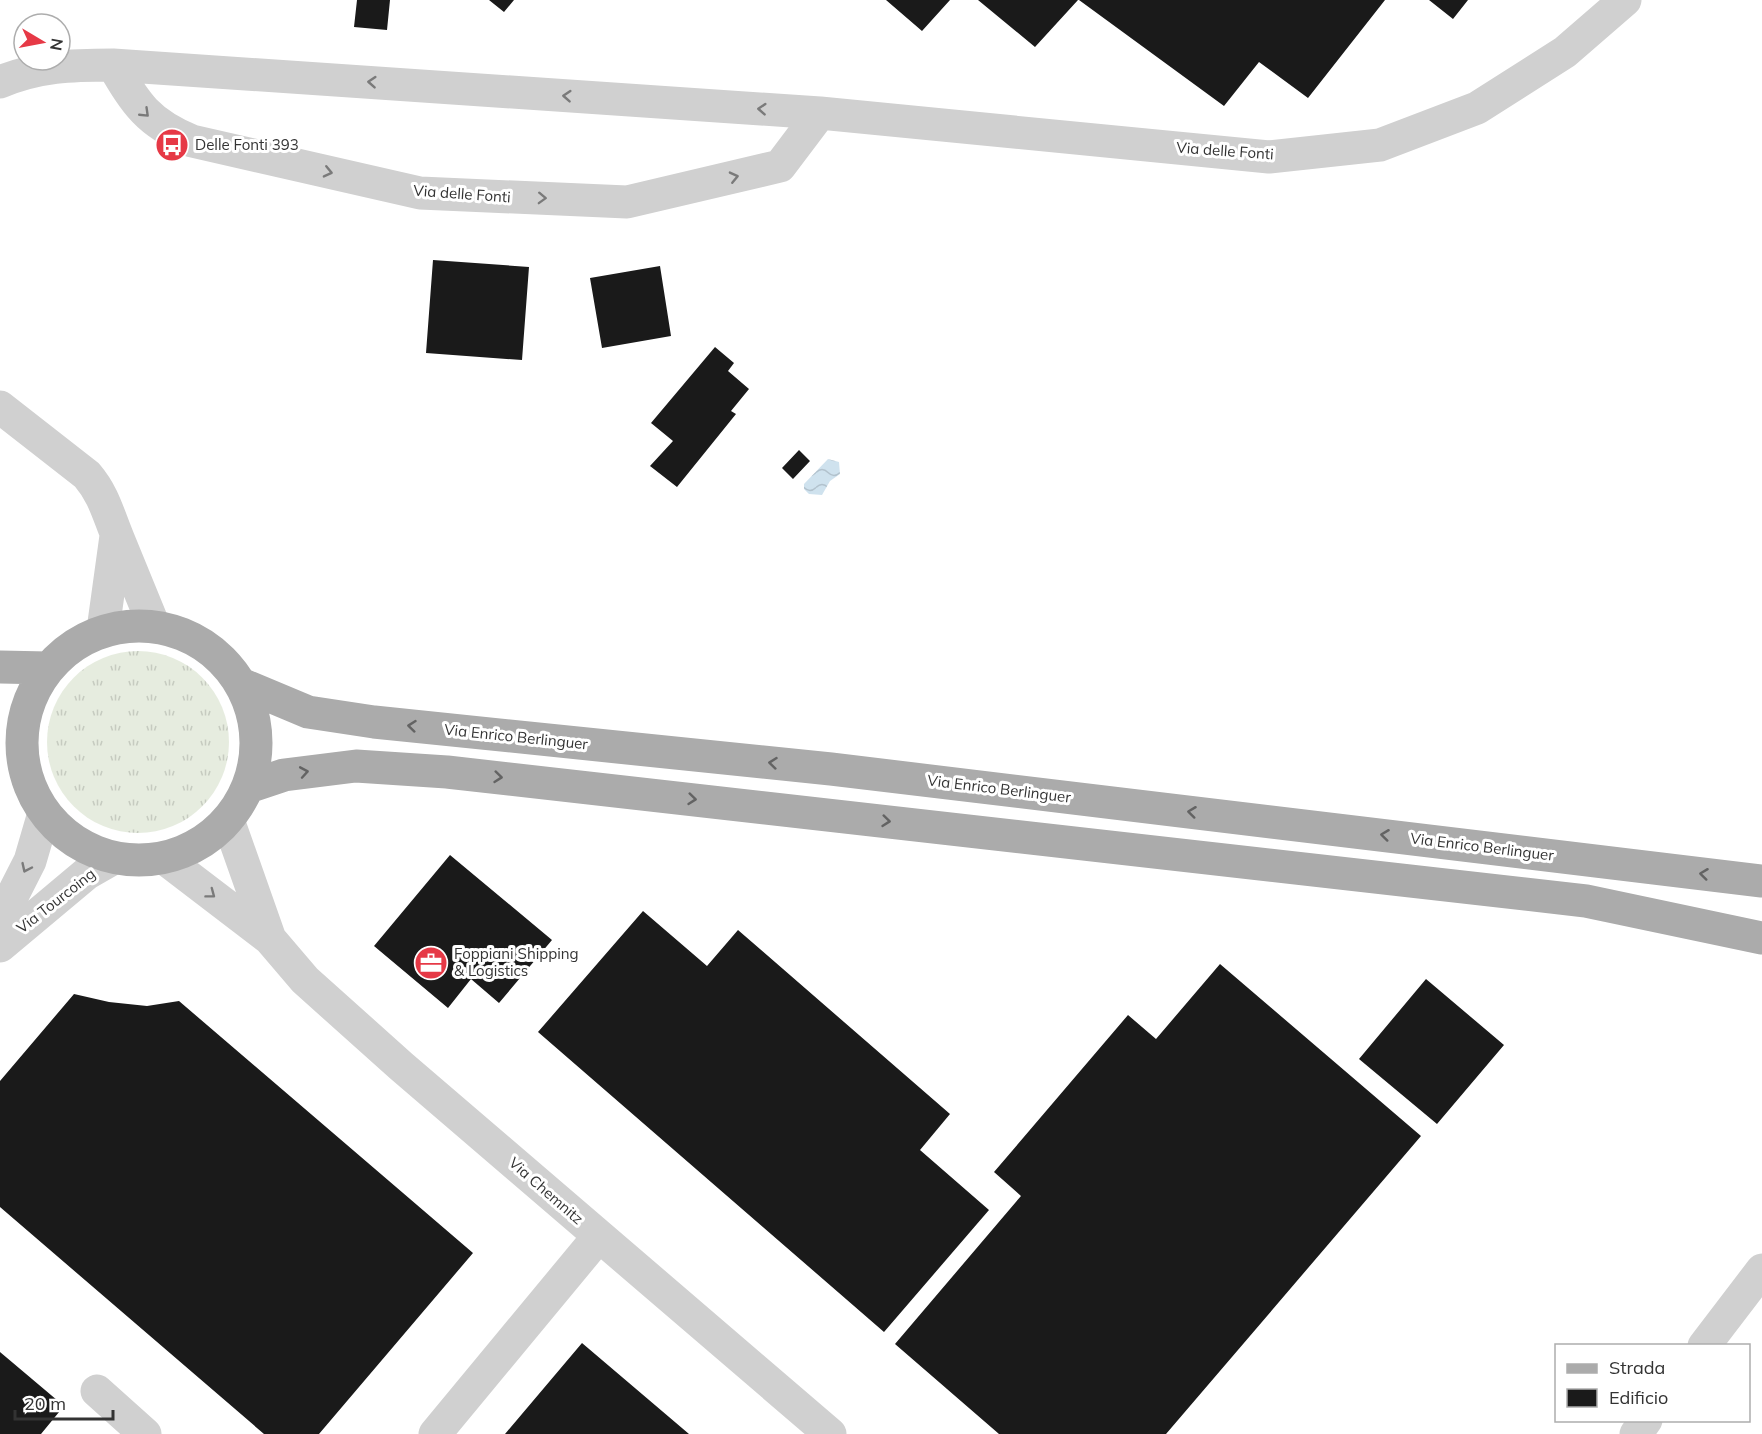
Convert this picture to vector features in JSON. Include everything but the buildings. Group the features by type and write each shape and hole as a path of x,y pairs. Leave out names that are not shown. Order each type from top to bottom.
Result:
{"main road":[{"name":"Via Enrico Berlinguer","path":"129,625 154,626 180,633 204,645 225,663 241,684 251,709 256,735 255,761 248,787 228,820 199,844 164,858 145,861 114,858 83,847 61,832 44,813 12,757 21,739 25,714 34,690 48,668 64,652 103,630 129,625"},
{"path":"0,667 48,668"},
{"name":"Via Enrico Berlinguer","path":"241,684 308,712 374,723 831,769 1762,881"},
{"path":"248,787 284,775 356,766 447,772 1586,901 1762,938"}],"street":[{"name":"Via delle Fonti","path":"0,82 30,71 56,66 113,65 820,113 1269,157 1380,145 1477,108 1565,52 1625,0"},
{"name":"Via delle Fonti","path":"113,65 135,102 147,116 174,134 192,141 420,193 627,202 780,166 820,113"},
{"path":"0,407 87,475 105,500 116,535 154,626"},
{"path":"103,630 116,535"},
{"name":"Via Tourcoing","path":"0,920 30,861 44,813"},
{"name":"Via Chemnitz","path":"228,820 270,939"},
{"name":"Via Tourcoing","path":"0,946 87,874 114,858"},
{"name":"Via Chemnitz","path":"164,858 270,939 306,980 598,1236 830,1434"},
{"path":"435,1434 598,1236"},
{"path":"1706,1344 1762,1270"},
{"path":"97,1391 145,1434"}],"green space":[{"path":"138,651 173,658 202,678 222,707 229,742 222,777 202,806 173,826 138,833 103,826 74,806 54,777 47,742 54,707 74,678 103,658"}],"water":[{"path":"828,459 839,462 840,474 830,481 822,495 809,494 804,489 804,484"}],"place":[{"name":"Delle Fonti 393","path":"172,145"},
{"name":"Foppiani Shipping & Logistics","path":"431,963"}]}
